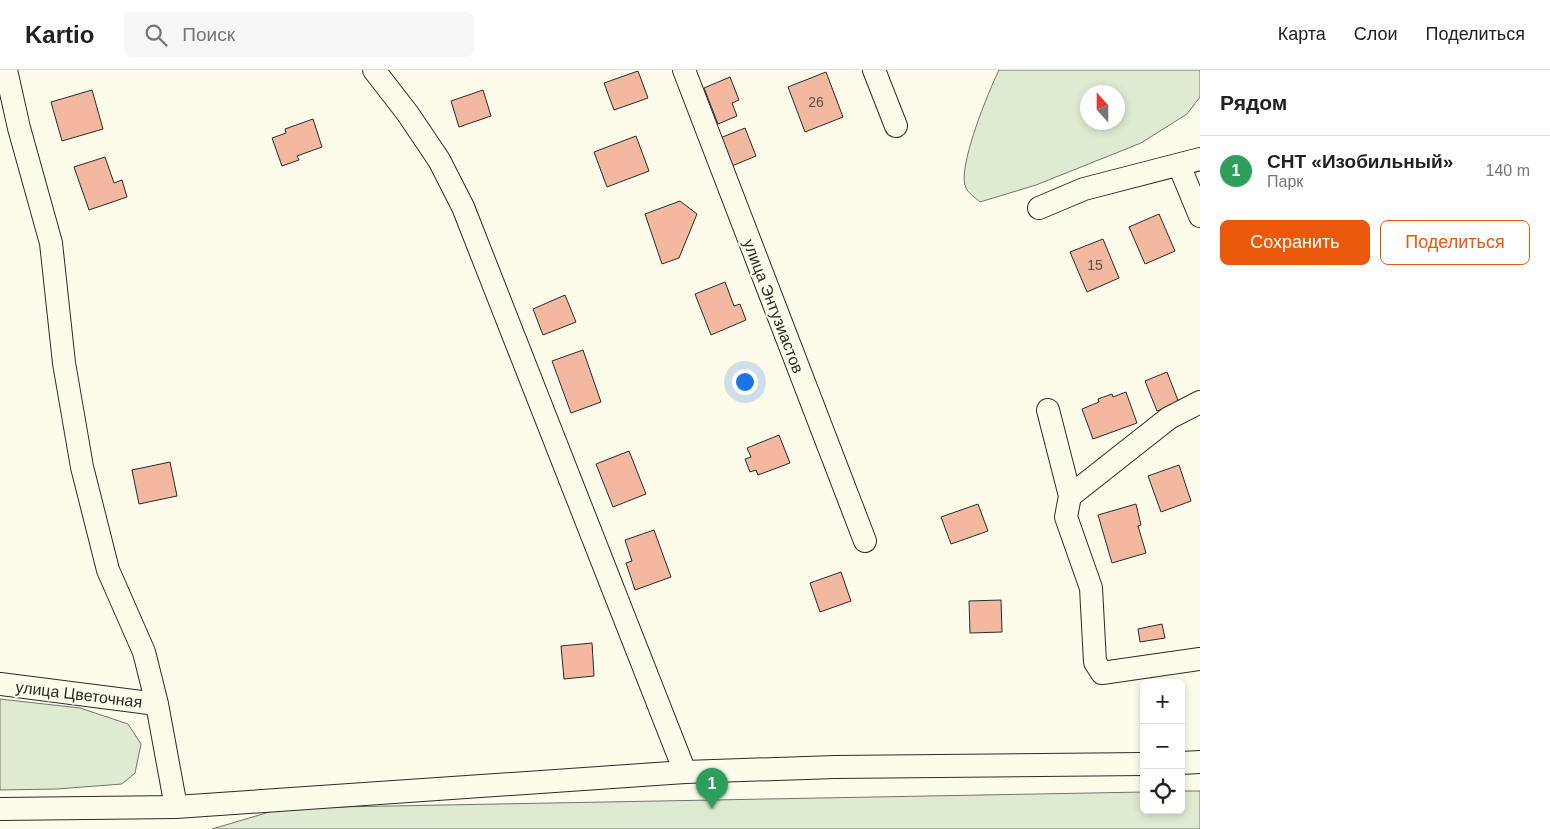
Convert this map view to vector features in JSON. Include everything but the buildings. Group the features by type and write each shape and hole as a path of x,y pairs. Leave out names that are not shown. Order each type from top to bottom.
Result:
{"street":[{"path":"6,70 18,128 51,243 64,363 82,467 108,570 144,652 157,704 176,806"},
{"path":"374,70 408,114 439,160 463,207 685,772"},
{"name":"улица Энтузиастов","path":"684,70 865,541"},
{"path":"874,70 896,126"},
{"path":"1039,208 1084,189 1190,162 1200,216"},
{"path":"1070,496 1169,418 1200,402"},
{"path":"1048,410 1070,496 1066,518 1091,588 1095,662 1102,673 1200,659"},
{"name":"улица Цветочная","path":"0,684 157,704"},
{"path":"1185,763 1200,762"},
{"path":"0,809 176,806 685,772 835,767 1140,764"}],"green space":[{"path":"999,70 1200,70 1200,97 1187,114 1141,143 1036,185 980,202 970,194 964,179 969,148"},
{"path":"0,699 80,708 128,724 141,744 135,773 122,784 57,789 0,790"},
{"path":"1185,791 1200,791 1200,829 212,829 283,808 1140,792 1140,814 1185,814"}],"place":[{"name":"СНТ «Изобильный»","path":"712,809"}]}
